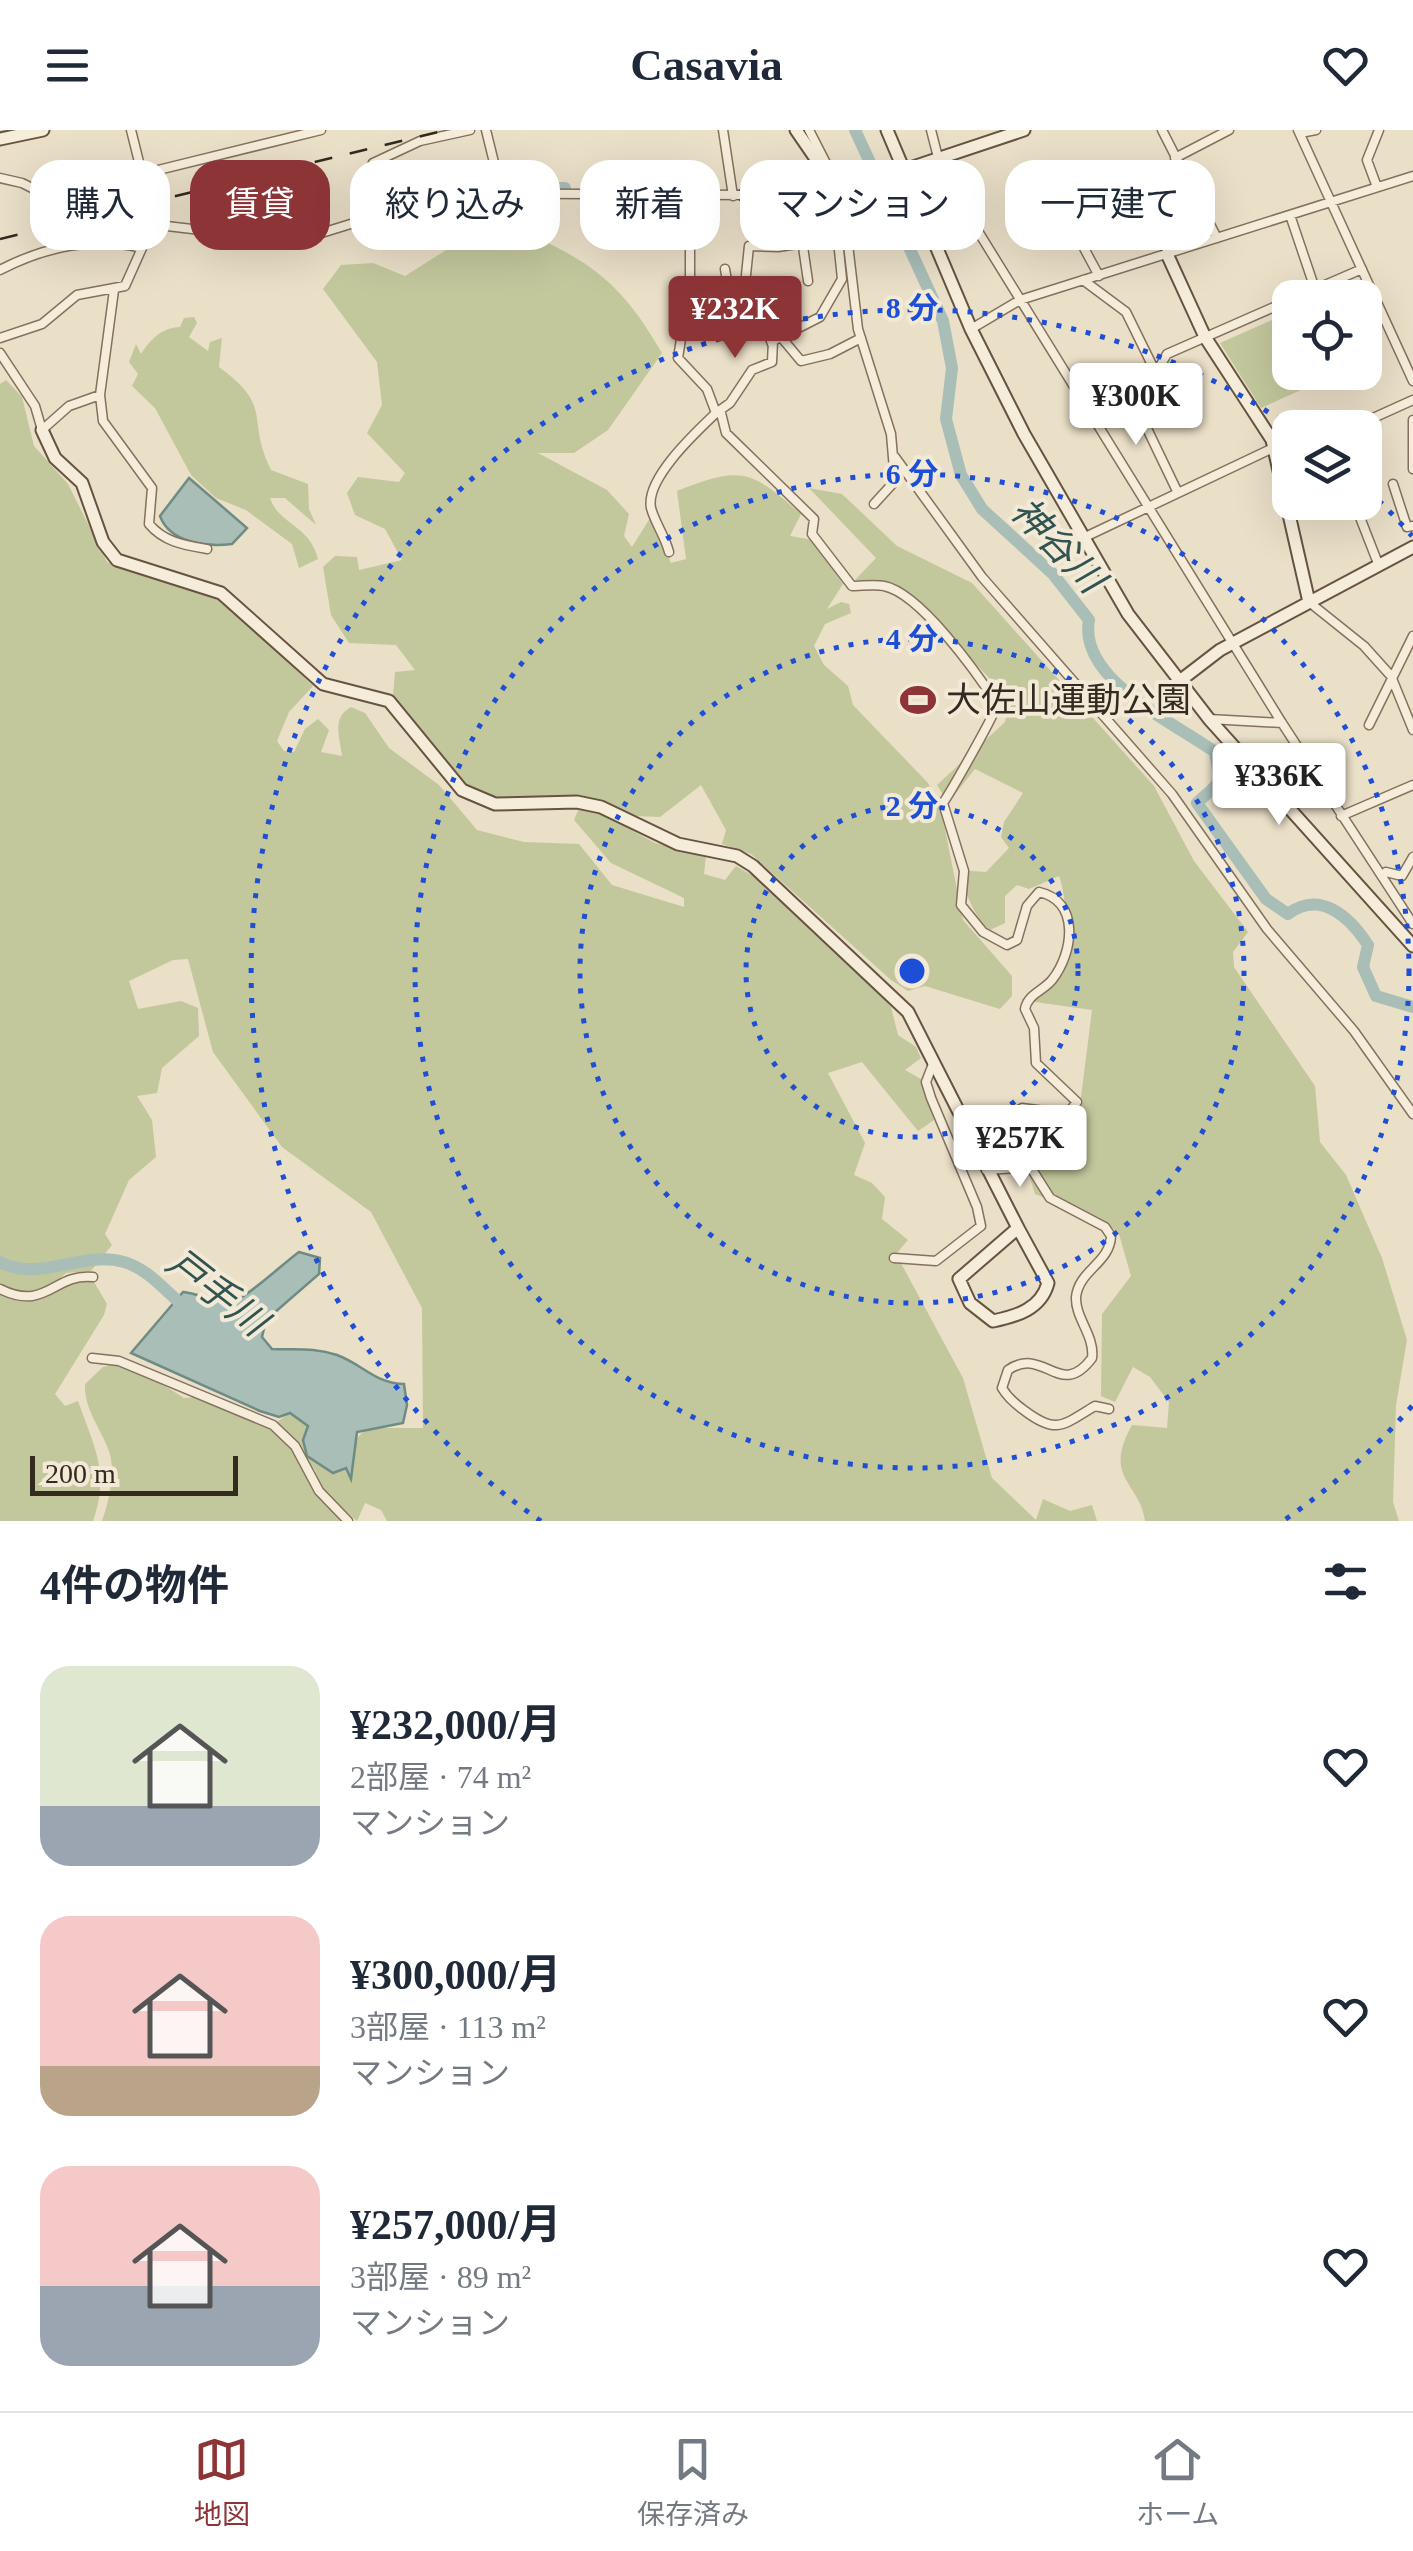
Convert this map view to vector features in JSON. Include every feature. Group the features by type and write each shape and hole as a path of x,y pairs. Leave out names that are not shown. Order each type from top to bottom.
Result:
{"street":[{"path":"0,140 43,130"},
{"path":"131,130 138,160"},
{"path":"170,167 321,130"},
{"path":"377,160 420,141 470,130"},
{"path":"486,130 493,160"},
{"path":"720,195 738,195 723,130"},
{"path":"796,130 817,160"},
{"path":"809,130 822,160"},
{"path":"887,130 896,160"},
{"path":"931,130 938,160"},
{"path":"943,160 1024,130"},
{"path":"1162,130 1217,238"},
{"path":"1176,158 1229,130"},
{"path":"1316,130 1299,132 1413,381"},
{"path":"1377,187 1367,160 1379,130"},
{"path":"971,329 1020,300 1413,176"},
{"path":"0,178 30,189"},
{"path":"1290,215 1312,280"},
{"path":"170,226 277,239 315,235 350,221"},
{"path":"985,241 1282,723 1413,924"},
{"path":"0,270 54,246 126,244 142,248 125,286 78,295 42,324 0,338"},
{"path":"690,250 690,282 678,358 707,388 726,433 814,519 812,534 852,586 884,586 902,594 944,635 998,704 997,714 978,736 960,770 960,779 943,803 964,871 961,906 983,932 1007,945 1017,940 1027,906 1039,892 1062,901 1067,908 1068,932 1058,969 1024,1004 1034,1028 1036,1062 1078,1102 1067,1114 1022,1108 1004,1116 996,1130 1003,1146 1031,1167 1050,1198 1105,1227 1111,1244 1078,1288 1078,1308 1093,1350 1087,1365 1064,1376 1038,1363 1020,1363 1008,1370 1002,1388 1007,1398 1050,1427 1060,1426 1095,1406 1109,1410"},
{"path":"746,275 749,250"},
{"path":"805,250 808,281"},
{"path":"772,344 820,317 842,279 838,250"},
{"path":"846,250 861,338 895,457 895,482 874,504"},
{"path":"935,250 971,329 1128,614 1177,683 1413,946"},
{"path":"1085,250 1099,276"},
{"path":"1167,254 1205,337 1272,445"},
{"path":"726,268 734,322"},
{"path":"1335,280 1362,268"},
{"path":"1084,280 1126,312 1156,373"},
{"path":"114,290 100,395 103,420 152,488 150,524 174,543 207,549"},
{"path":"1088,406 1156,373 1167,354 1272,308"},
{"path":"669,552 664,529 652,510 654,487 676,452 718,413 752,370 772,362 772,344 766,327 758,322 685,313"},
{"path":"781,337 801,361 830,354 861,338"},
{"path":"0,353 34,406 55,458 82,483 103,542 117,560 221,593 309,675 323,684 389,701 406,716 449,778 478,800 589,804 678,844 738,856 894,995 935,1060 986,1170 1044,1272 1046,1291 1029,1309 994,1321 980,1314 959,1279 1018,1228"},
{"path":"1128,387 1178,493"},
{"path":"42,430 68,406 100,395"},
{"path":"1382,414 1413,400"},
{"path":"1413,420 1413,469"},
{"path":"1084,538 1272,449"},
{"path":"895,457 982,577 1172,794 1267,929 1354,1031 1413,1114"},
{"path":"1393,484 1402,520 1407,527 1413,526"},
{"path":"1291,520 1310,602 1364,646 1391,676 1413,730"},
{"path":"1361,520 1379,566"},
{"path":"1177,683 1233,642 1413,548"},
{"path":"1369,725 1413,636"},
{"path":"1208,719 1282,723"},
{"path":"1341,816 1413,785"},
{"path":"1378,867 1394,877 1402,876 1413,857"},
{"path":"894,1258 936,1261 980,1226 978,1207 926,1082 935,1060"},
{"path":"986,1170 1031,1167"},
{"path":"0,1290 18,1298 40,1298 76,1275 93,1277"},
{"path":"92,1358 119,1361 273,1424 294,1446 319,1491 348,1521"}],"green space":[{"path":"560,249 602,276 628,302 662,353 608,430 574,453 538,453 607,490 629,514 624,536 632,547 652,515 671,563 686,559 677,491 731,475 756,480 801,514 790,536 813,540 843,584 827,609 841,602 849,604 851,613 825,624 814,646 824,665 848,686 853,705 928,783 940,804 963,920 1012,976 1012,996 1000,1009 925,986 908,991 891,980 751,854 722,844 726,830 701,785 660,817 636,816 595,801 501,799 468,788 393,695 395,672 415,670 396,645 349,643 331,615 323,567 335,556 357,557 359,570 402,560 385,529 355,515 347,493 358,477 399,482 405,473 367,433 382,405 377,362 323,289 341,265 373,263 405,276 446,250"},
{"path":"194,317 197,323 189,337 208,351 210,342 222,338 219,367 236,381 253,404 271,470 308,484 309,509 316,525 285,498 270,498 280,514 314,548 318,559 299,568 292,544 246,510 216,498 191,475 155,408 132,386 138,374 129,362 136,344 141,354 157,335 180,327 184,318"},
{"path":"1272,320 1272,390 1301,390 1261,408 1220,343"},
{"path":"6,380 22,397 34,446 68,484 107,562 219,597 313,686 289,712 277,741 284,751 294,752 305,729 318,719 329,730 321,752 342,756 339,722 351,707 365,713 389,748 439,785 477,830 524,842 579,844 612,885 684,907 684,898 611,863 574,820 579,808 597,811 655,843 706,855 704,874 725,880 736,866 755,877 873,987 891,1007 898,1035 916,1047 921,1058 905,1070 921,1079 934,1120 918,1131 862,1062 828,1073 865,1143 854,1175 872,1183 885,1197 882,1219 908,1240 896,1254 963,1378 992,1478 1036,1520 1043,1499 1070,1511 1092,1505 1097,1521 387,1521 381,1510 365,1503 357,1521 321,1489 315,1470 276,1423 289,1413 308,1426 303,1440 346,1468 357,1438 367,1428 423,1428 422,1308 371,1212 282,1147 213,1052 188,959 173,960 129,981 138,1009 181,1001 198,1008 199,1036 162,1068 157,1093 137,1096 152,1120 156,1157 129,1180 105,1234 112,1245 91,1271 66,1273 48,1290 29,1296 0,1287 0,384"},
{"path":"809,488 842,494 897,546 972,583 1154,786 1194,861 1248,932 1233,952 1234,967 1315,1086 1320,1142 1346,1175 1382,1258 1407,1340 1396,1405 1393,1502 1399,1521 1145,1521 1137,1497 1125,1479 1121,1457 1132,1425 1167,1428 1169,1402 1150,1377 1133,1367 1115,1402 1101,1396 1102,1314 1131,1276 1119,1234 1106,1222 1035,1194 1022,1152 1001,1138 994,1126 999,1118 1020,1115 1061,1129 1078,1121 1092,1010 1021,1000 1048,982 1060,960 1065,916 1059,876 1029,889 1017,885 1005,896 1005,923 990,930 975,911 958,870 986,872 1009,848 1001,837 1004,822 1023,793 975,769 948,803 937,785 1005,722 1008,708 992,681 906,591 888,583 855,580 876,558"},
{"path":"76,1280 94,1282 107,1304 55,1394 65,1406 78,1401 94,1446 100,1488 93,1521 0,1521 0,1293 32,1302"},
{"path":"115,1364 154,1379 184,1398 200,1397 254,1417 280,1436 306,1468 317,1495 345,1521 102,1521 111,1486 111,1459 90,1411 85,1384 103,1367"}],"water":[{"path":"189,478 247,528 232,544 190,541 165,525 160,516"},
{"path":"299,1252 320,1258 319,1274 266,1320 262,1337 272,1349 329,1352 385,1381 404,1384 407,1405 403,1423 357,1432 351,1479 346,1468 333,1473 307,1456 303,1440 308,1426 290,1413 279,1417 260,1411 131,1353 183,1292 221,1301 238,1300"}],"waterway":[{"name":"神谷川","path":"855,130 943,321 952,368 946,419 961,475 982,509 1053,574 1089,620 1090,641 1098,661 1113,680 1154,713 1215,752 1217,783 1197,803 1266,899 1288,914 1311,905 1343,916 1368,945 1363,967 1376,996 1413,1007"},
{"path":"560,188 565,188"},
{"name":"戸手川","path":"0,1262 30,1269 92,1260 124,1262 150,1276 187,1309"}],"railway":[{"path":"0,239 446,130"}],"place":[{"name":"大佐山運動公園","path":"918,700"}]}
